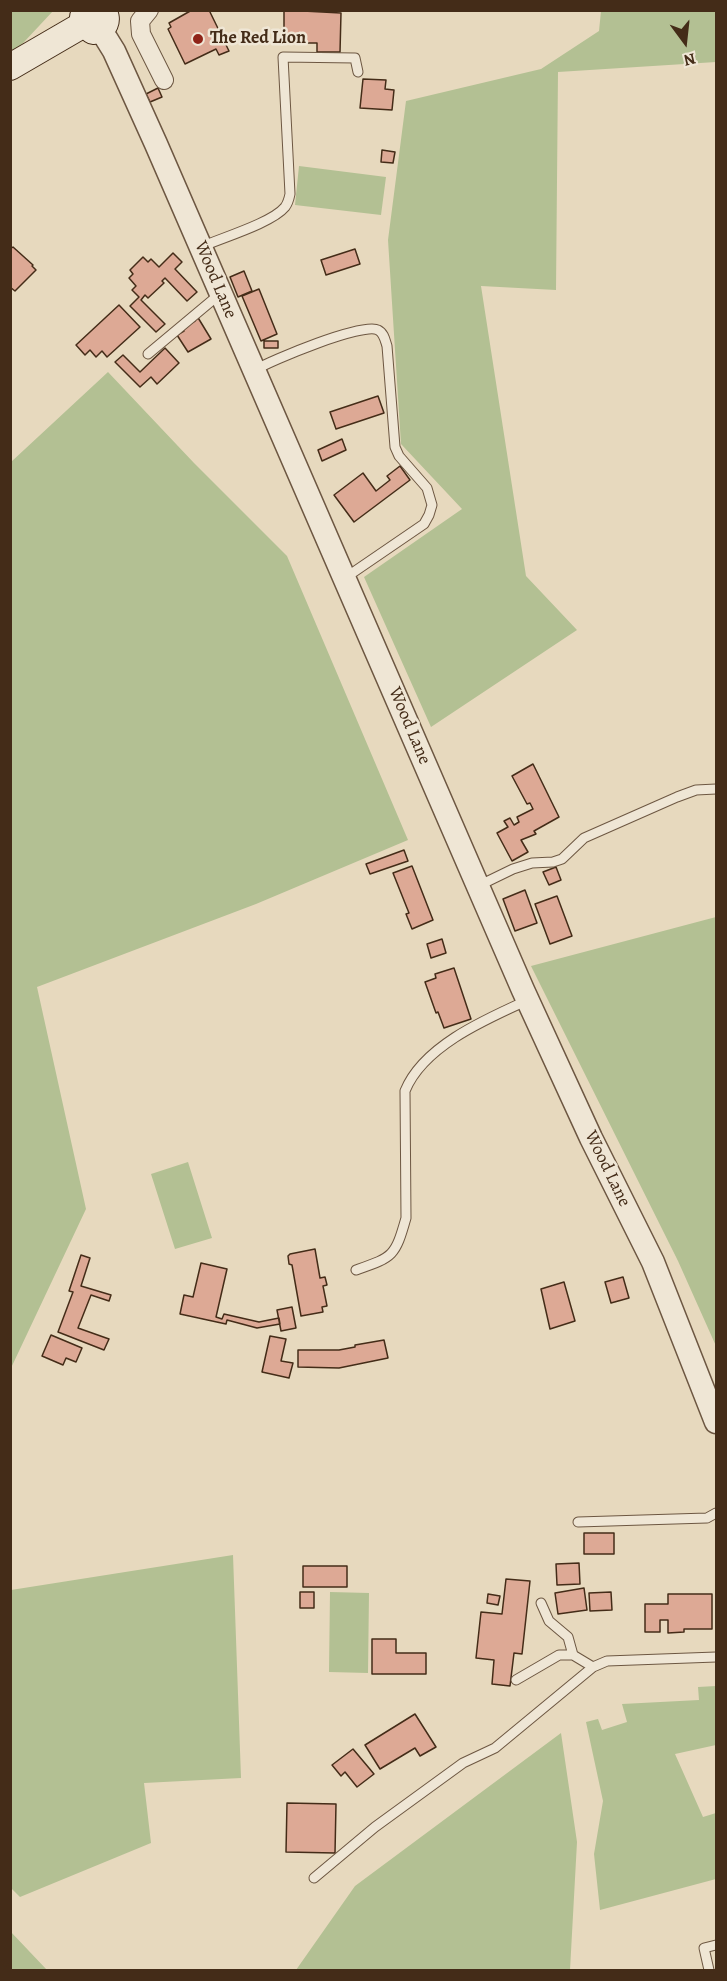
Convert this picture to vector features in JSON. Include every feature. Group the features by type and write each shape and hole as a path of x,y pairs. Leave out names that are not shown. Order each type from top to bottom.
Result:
{"main road":[{"path":"10,67 97,16"}],"street":[{"path":"149,10 141,21 141,34 164,80"},
{"name":"Wood Lane","path":"97,16 201,247 528,1000 591,1138 653,1262 717,1422"}],"lane":[{"path":"201,247 268,219 287,205 290,194 283,57 355,58 358,72"},
{"path":"148,354 221,293"},
{"path":"255,371 285,355 357,331 371,328 384,335 387,346 395,447 399,456 427,488 432,505 424,524 345,578"},
{"path":"478,886 513,869 532,863 562,859 584,838 677,796 696,790 717,789"},
{"path":"357,1270 387,1259 398,1244 404,1226 406,1218 405,1091 410,1078 424,1062 448,1042 490,1017 528,1000"},
{"path":"578,1522 707,1518 717,1513"},
{"path":"541,1603 549,1621 568,1637 573,1656"},
{"path":"516,1680 559,1655 573,1656 593,1667"},
{"path":"314,1878 375,1827 463,1763 495,1748 593,1667 607,1661 717,1657"},
{"path":"709,1971 704,1948 717,1945"}],"green space":[{"path":"11,11 53,11 11,56"},
{"path":"601,11 716,11 716,62 558,72 556,290 481,286 526,576 577,630 431,727 364,577 462,509 401,444 388,240 406,101 541,69 599,31"},
{"path":"299,166 386,177 381,215 295,205"},
{"path":"108,372 194,463 287,556 408,840 256,904 37,987 86,1209 11,1368 11,462"},
{"path":"716,917 716,1346 678,1261 531,966"},
{"path":"188,1162 212,1238 175,1249 151,1174"},
{"path":"233,1555 241,1778 144,1783 151,1843 20,1897 10,1887 11,1590"},
{"path":"330,1592 369,1593 368,1673 329,1672"},
{"path":"716,1686 716,1745 675,1754 703,1817 716,1813 716,1879 600,1910 594,1854 603,1801 586,1722 598,1719 602,1730 627,1722 622,1704 699,1700 698,1687"},
{"path":"561,1733 577,1842 570,1970 296,1970 355,1886"},
{"path":"10,1931 47,1970 11,1970"}],"building":[{"name":"The Red Lion","path":"192,10 209,10 229,51 219,55 216,49 185,64 168,29 171,27 169,23"},
{"path":"284,10 341,13 340,52 317,52 317,43 284,43"},
{"path":"363,79 386,80 385,89 394,90 392,110 360,108"},
{"path":"158,88 162,97 150,102 146,94"},
{"path":"382,150 395,152 393,163 381,162"},
{"path":"13,247 36,270 15,291 10,287 10,249"},
{"path":"355,249 360,264 326,275 321,260"},
{"path":"173,253 182,262 175,269 197,292 187,301 165,278 162,281 164,283 148,298 145,295 141,300 165,324 156,332 130,306 139,297 132,290 136,286 129,278 133,274 130,270 143,257 148,262 151,259 159,267"},
{"path":"244,271 252,291 238,297 230,277"},
{"path":"259,289 277,334 261,341 242,296"},
{"path":"119,305 140,327 107,357 102,351 96,357 90,350 85,355 76,345"},
{"path":"197,316 211,339 188,352 177,335 184,331 182,328 195,321 193,319"},
{"path":"264,341 278,341 278,348 264,348"},
{"path":"165,348 179,363 157,384 151,377 140,387 115,362 123,355 140,372"},
{"path":"378,396 384,413 336,429 330,412"},
{"path":"342,439 346,450 322,461 318,450"},
{"path":"400,466 410,480 354,522 334,495 363,473 376,491 390,480 387,476"},
{"path":"533,764 559,817 534,831 536,834 521,840 528,852 512,861 497,833 508,827 504,821 510,818 514,825 519,822 517,817 533,809 530,803 527,804 512,776"},
{"path":"404,850 408,861 370,874 366,864"},
{"path":"412,866 433,920 412,929 406,914 409,913 393,873"},
{"path":"556,867 561,880 549,885 543,872"},
{"path":"525,890 537,923 515,931 503,899"},
{"path":"557,896 572,936 550,944 535,904"},
{"path":"442,939 446,953 431,958 427,944"},
{"path":"454,968 471,1019 444,1028 425,982 436,978 435,974"},
{"path":"315,1249 320,1278 325,1277 327,1285 323,1286 327,1306 322,1307 323,1312 301,1316 292,1265 289,1264 288,1256"},
{"path":"81,1255 90,1258 81,1286 111,1295 109,1301 91,1295 78,1328 109,1339 104,1350 58,1332 73,1292 69,1291"},
{"path":"201,1263 227,1269 216,1317 222,1319 224,1314 259,1322 279,1318 280,1324 257,1328 227,1320 226,1324 180,1314 184,1295 193,1297"},
{"path":"623,1277 629,1298 611,1303 605,1282"},
{"path":"564,1282 575,1321 550,1329 541,1289"},
{"path":"292,1307 296,1328 281,1331 277,1310"},
{"path":"51,1335 82,1348 76,1362 66,1358 63,1365 42,1356"},
{"path":"270,1336 286,1339 281,1361 293,1363 289,1378 262,1372"},
{"path":"384,1340 388,1358 339,1368 298,1367 298,1350 339,1350"},
{"path":"584,1533 614,1533 614,1554 584,1554"},
{"path":"579,1563 580,1584 557,1585 556,1564"},
{"path":"303,1566 347,1566 347,1587 303,1587"},
{"path":"506,1579 530,1581 522,1654 514,1653 510,1686 492,1684 494,1660 476,1658 481,1612 502,1614"},
{"path":"584,1588 587,1610 558,1614 555,1593"},
{"path":"300,1592 314,1592 314,1608 300,1608"},
{"path":"611,1592 612,1610 590,1611 589,1593"},
{"path":"488,1594 500,1596 498,1605 487,1603"},
{"path":"668,1594 712,1594 712,1629 684,1629 684,1632 668,1633 668,1620 660,1620 660,1632 645,1632 645,1604 668,1604"},
{"path":"372,1639 396,1639 396,1653 426,1653 426,1674 372,1674"},
{"path":"415,1714 436,1747 420,1756 415,1748 380,1769 365,1745"},
{"path":"353,1749 374,1774 357,1787 345,1772 341,1776 332,1765"},
{"path":"287,1803 336,1804 335,1853 286,1852"}],"place":[{"name":"The Red Lion","path":"198,39"}]}
